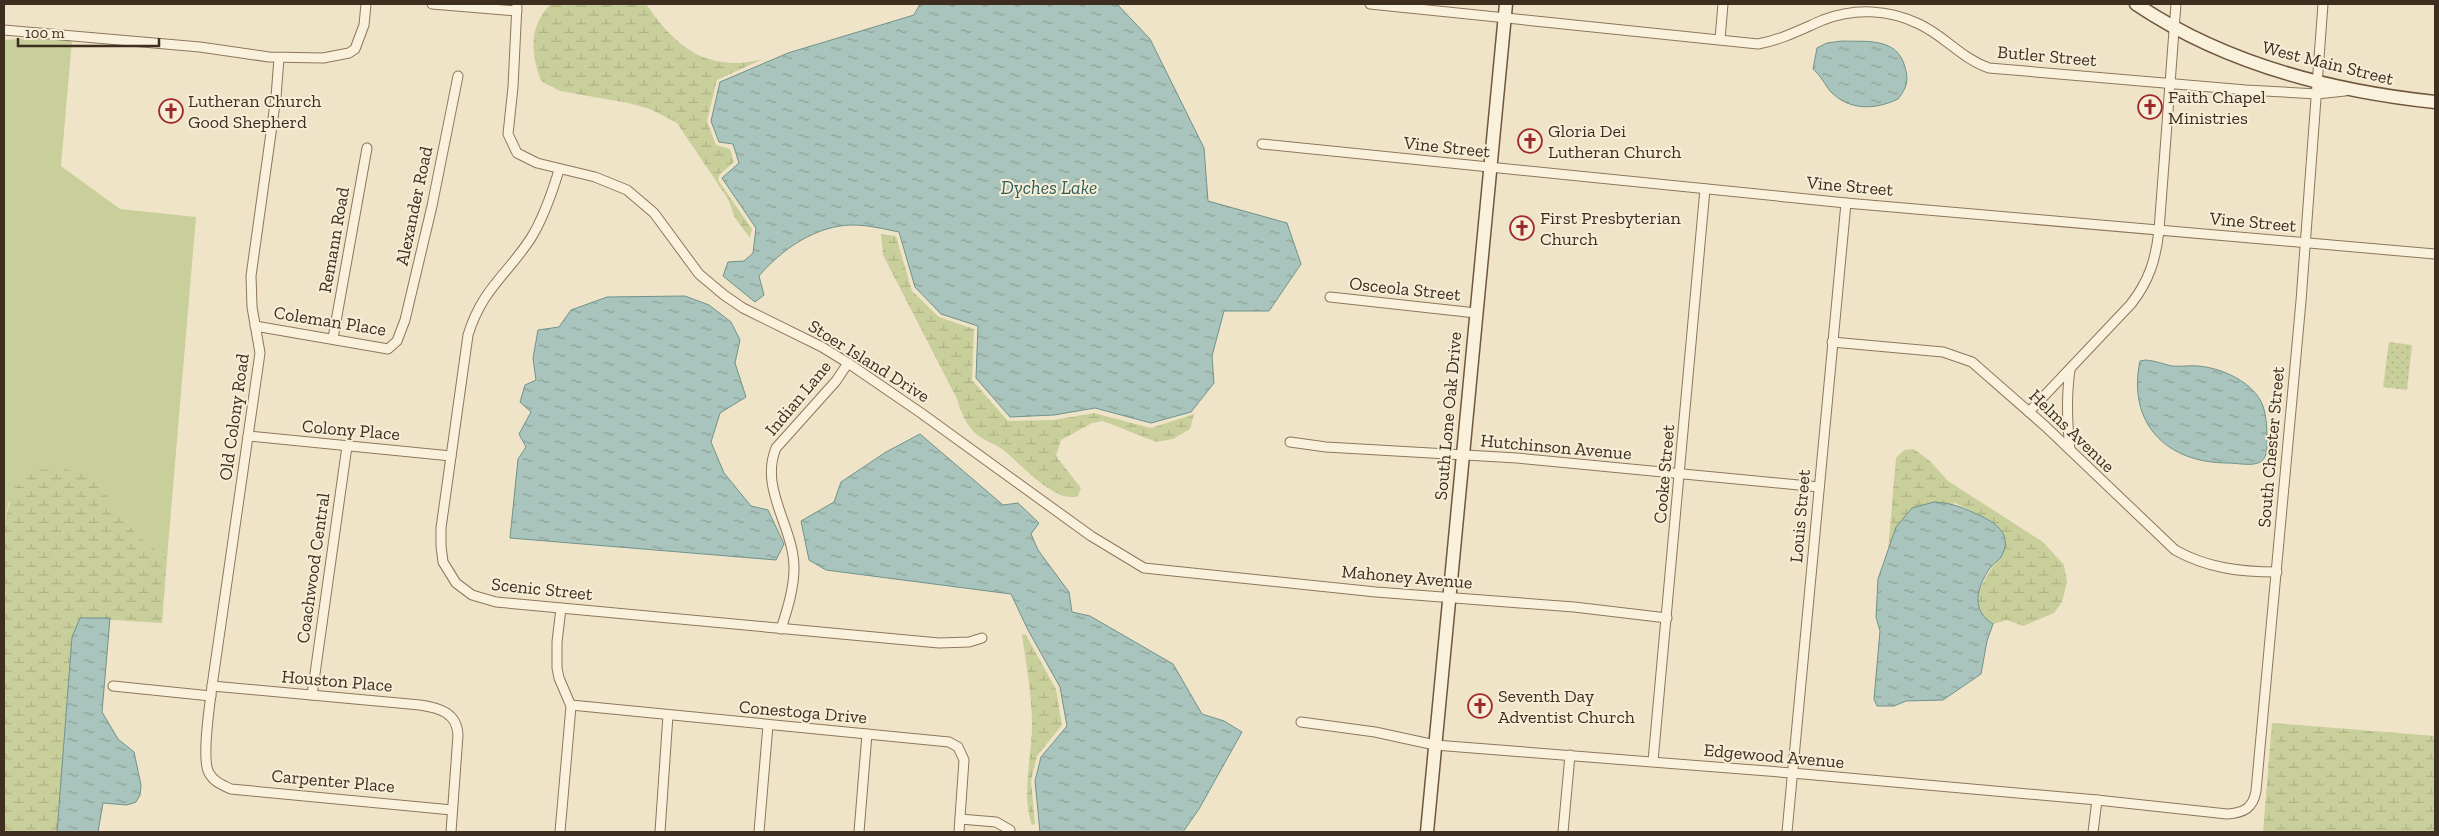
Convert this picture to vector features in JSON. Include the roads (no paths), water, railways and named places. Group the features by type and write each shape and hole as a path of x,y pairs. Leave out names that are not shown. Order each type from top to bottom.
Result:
{"street":[{"path":"4,30 200,47 279,58 323,58 349,54 356,48 361,36 366,4"},
{"path":"432,4 517,8"},
{"name":"Butler Street","path":"1370,4 1758,44 1768,42 1838,15 1872,11 1887,13 1919,24 1965,57 1989,68 2170,83 2317,88"},
{"name":"South Lone Oak Drive","path":"1427,832 1506,4"},
{"path":"1720,39 1724,4"},
{"name":"West Main Street","path":"2136,4 2174,26 2246,61 2317,88 2435,102"},
{"path":"2030,412 2141,291 2153,266 2159,230 2176,4"},
{"name":"South Chester Street","path":"2245,810 2251,806 2256,791 2306,243 2323,4"},
{"name":"Stoer Island Drive","path":"517,8 514,87 508,134 510,142 522,157 559,170 608,182 636,196 654,213 699,274 724,295 742,308 822,347 848,363 921,413 1091,536 1144,568"},
{"name":"Old Colony Road","path":"213,779 207,768 206,754 211,691 260,353 250,292 251,276 276,96 279,58"},
{"name":"Alexander Road","path":"397,341 405,320 458,76"},
{"name":"Vine Street","path":"1262,144 1846,202 2435,254"},
{"name":"Remann Road","path":"333,338 367,148"},
{"name":"Scenic Street","path":"559,170 549,201 535,231 486,293 473,319 468,335 441,528 441,546 444,562 456,583 472,595 483,599 562,608 939,643 969,642 982,638"},
{"name":"Cooke Street","path":"1653,761 1705,188"},
{"name":"Louis Street","path":"1787,832 1846,202"},
{"name":"Osceola Street","path":"1330,298 1476,313"},
{"name":"Coleman Place","path":"255,326 388,348 397,341"},
{"name":"Helms Avenue","path":"1832,342 1953,354 1972,362 2030,412 2175,550 2200,563 2214,567 2276,572"},
{"name":"Indian Lane","path":"781,629 787,610 794,568 786,527 771,481 772,458 776,448 836,382 848,363"},
{"path":"2070,370 2066,385 2066,417 2070,450"},
{"name":"Colony Place","path":"248,436 451,456"},
{"name":"Hutchinson Avenue","path":"1290,442 1326,447 1462,455 1819,487"},
{"name":"Coachwood Central","path":"312,695 347,446"},
{"name":"Mahoney Avenue","path":"1144,568 1376,592 1574,607 1667,618"},
{"path":"560,832 571,705 557,668 557,642 562,608"},
{"name":"Houston Place","path":"113,686 312,695 434,707 444,710 455,720 458,726 458,749 452,810"},
{"name":"Conestoga Drive","path":"571,705 949,742 958,747 964,760 958,832"},
{"path":"660,832 668,716"},
{"name":"Edgewood Avenue","path":"1301,722 1375,732 1435,745 1792,773 2096,800 2228,814 2245,810"},
{"path":"759,832 768,725"},
{"path":"859,832 867,734"},
{"path":"1563,832 1570,755"},
{"name":"Carpenter Place","path":"213,779 231,789 452,810"},
{"path":"2093,832 2096,800"},
{"path":"450,832 452,810"},
{"path":"960,819 996,822 1010,830"}],"water":[{"name":"Dyches Lake","path":"920,4 1117,4 1150,39 1204,148 1208,201 1287,223 1301,264 1269,311 1224,311 1212,356 1214,383 1191,412 1151,423 1095,408 1054,415 1010,417 976,378 978,326 941,314 915,287 899,232 870,226 853,225 839,226 813,234 789,248 759,276 764,295 755,302 723,276 728,262 744,261 753,253 756,228 722,178 739,163 733,144 719,142 711,121 720,82 788,53 914,15"},
{"path":"1842,41 1880,43 1895,50 1901,57 1907,76 1905,87 1898,99 1871,107 1862,107 1837,98 1830,91 1813,69 1817,48 1827,43"},
{"path":"685,296 709,305 731,322 740,340 735,363 746,397 720,413 711,442 724,473 751,506 768,510 784,544 776,560 510,538 518,459 526,447 519,434 531,412 520,402 525,385 536,380 533,358 538,330 559,327 571,310 607,297"},
{"path":"2146,360 2172,366 2207,367 2227,373 2245,383 2259,397 2264,410 2267,425 2267,451 2262,461 2243,464 2206,461 2186,456 2169,447 2156,435 2146,421 2140,403 2138,383 2140,361"},
{"path":"920,434 1003,505 1018,503 1039,523 1031,534 1038,550 1069,592 1072,612 1090,616 1173,664 1202,714 1224,721 1242,732 1199,809 1183,832 1040,832 1035,781 1041,757 1067,726 1060,687 1028,630 1011,594 826,570 809,560 801,521 834,502 841,482 886,452"},
{"path":"1934,502 1953,505 1981,516 1998,527 2004,537 2004,550 2001,557 1990,568 1981,583 1979,591 1978,599 1981,613 1993,624 1987,641 1981,674 1943,700 1906,701 1894,706 1877,706 1874,699 1880,631 1876,617 1878,579 1896,527 1912,508"},
{"path":"80,618 110,618 102,712 118,739 134,752 141,785 140,795 136,802 127,805 103,803 98,832 57,832 72,637"}],"place":[{"name":"Faith Chapel Ministries","path":"2150,107"},
{"name":"Lutheran Church Good Shepherd","path":"171,111"},
{"name":"Gloria Dei Lutheran Church","path":"1530,141"},
{"name":"First Presbyterian Church","path":"1522,228"},
{"name":"Seventh Day Adventist Church","path":"1480,706"}]}
